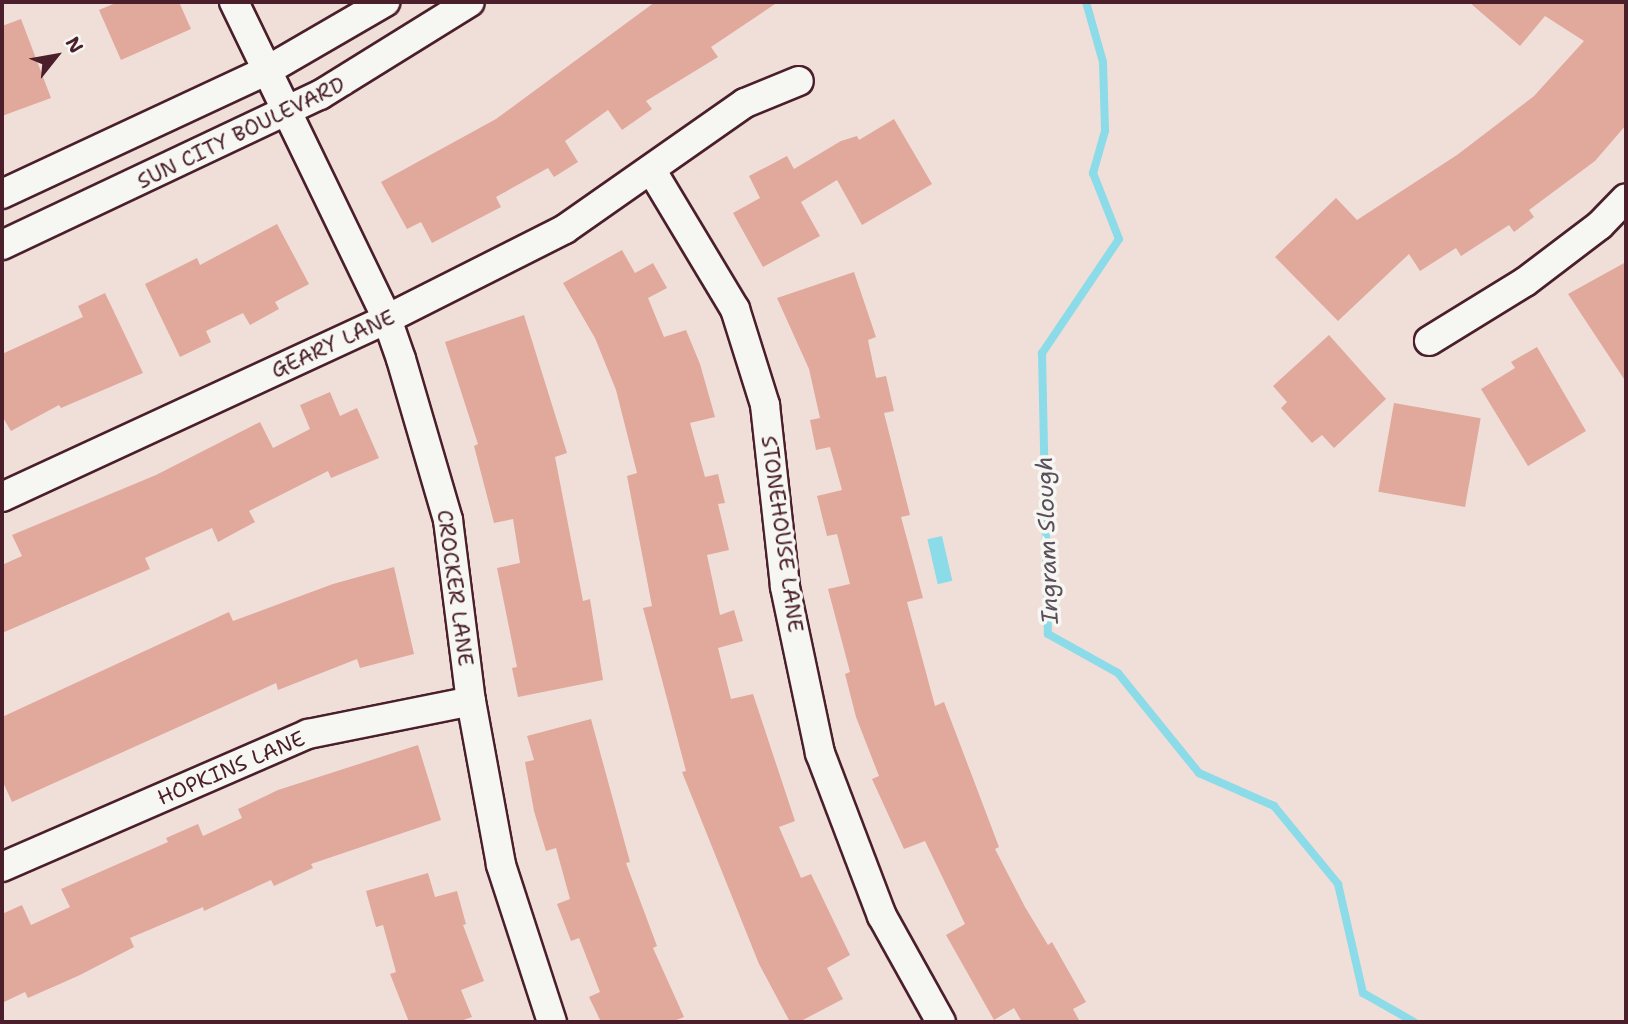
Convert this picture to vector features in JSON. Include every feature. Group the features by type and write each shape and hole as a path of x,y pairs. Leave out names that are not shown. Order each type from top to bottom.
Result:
{"street":[{"name":"CROCKER LANE","path":"234,2 387,319 448,520 471,701 502,865 552,1022"},
{"name":"SUN CITY BOULEVARD","path":"2,245 276,92 385,2"},
{"name":"SUN CITY BOULEVARD","path":"2,194 276,92 356,76 470,2"},
{"name":"GEARY LANE","path":"2,497 387,319 565,229 652,171 745,103 799,81"},
{"name":"STONEHOUSE LANE","path":"652,171 736,309 765,405 785,587 820,753 883,916 929,1018"},
{"path":"1429,341 1525,282 1600,225 1626,198"},
{"name":"HOPKINS LANE","path":"2,867 308,734 471,701"}],"water":[{"path":"942,536 952,581 938,584 927,539"}],"building":[{"path":"118,2 179,2 191,29 121,60 99,10"},
{"path":"655,2 778,2 711,47 718,57 646,101 652,109 622,130 608,110 565,141 578,162 554,177 548,168 496,197 501,207 432,243 421,222 407,229 381,182 496,119"},
{"path":"1469,2 1626,2 1626,125 1595,161 1529,210 1534,217 1514,232 1509,225 1461,256 1456,248 1420,271 1409,254 1338,321 1275,257 1336,198 1357,220 1457,155 1534,96 1584,41 1545,16 1520,46"},
{"path":"21,19 51,98 2,116 2,26"},
{"path":"894,119 932,184 862,225 837,180 801,202 820,236 763,267 733,213 760,198 749,176 787,156 794,169 841,141 857,136 859,140"},
{"path":"277,224 309,284 275,302 279,309 250,325 243,313 206,331 211,342 180,357 145,284 197,258 200,265"},
{"path":"622,250 635,273 653,263 667,288 648,298 664,337 686,330 700,364 715,417 690,423 705,477 718,474 725,503 718,504 729,550 707,555 720,615 734,610 743,641 718,648 731,699 753,694 795,821 779,827 801,878 811,874 850,955 827,968 843,999 799,1022 790,1022 759,964 682,772 686,771 643,608 652,606 627,476 637,473 616,390 595,338 563,283"},
{"path":"1626,262 1626,382 1568,294"},
{"path":"854,272 876,337 868,340 876,378 886,376 894,411 884,413 910,515 901,517 923,598 907,602 935,706 944,702 999,847 995,849 1025,907 1048,945 1052,942 1086,1002 1073,1009 1080,1022 1022,1022 1014,1008 994,1020 946,935 965,924 925,841 904,849 872,779 879,776 856,717 845,674 850,672 828,589 850,584 837,534 827,536 817,496 842,490 830,447 816,450 810,420 820,418 809,369 777,298"},
{"path":"105,293 143,373 61,408 59,405 11,431 2,416 2,354 83,317 78,306"},
{"path":"524,315 567,453 555,457 583,601 590,599 603,680 518,697 512,668 517,667 497,568 520,563 513,519 494,523 474,446 478,444 445,342"},
{"path":"1329,335 1386,399 1334,448 1322,435 1312,443 1281,408 1287,402 1273,386"},
{"path":"1537,347 1586,431 1528,466 1481,389 1515,368 1511,362"},
{"path":"330,392 340,416 357,408 379,458 331,478 328,471 249,511 255,522 218,542 212,528 145,558 150,569 2,633 2,565 22,556 12,535 156,475 260,422 273,448 310,429 300,405"},
{"path":"1394,403 1481,418 1465,507 1378,492"},
{"path":"394,567 414,654 360,668 357,659 278,690 276,683 12,802 2,780 2,717 229,612 233,621 333,584"},
{"path":"591,719 630,862 626,863 657,946 653,948 684,1017 671,1022 601,1022 589,997 600,992 579,938 571,941 557,904 570,899 556,848 546,851 534,811 525,762 534,760 527,736"},
{"path":"418,745 441,820 311,864 313,868 274,886 271,880 204,911 203,907 130,938 134,947 80,975 28,998 25,992 2,1003 2,914 22,905 31,925 70,907 61,889 168,842 166,838 198,824 203,836 242,818 238,809 278,790"},
{"path":"428,873 435,897 457,891 466,924 463,925 484,981 461,990 472,1017 458,1022 409,1022 390,974 396,972 383,925 376,927 366,891"}],"waterway":[{"name":"Ingram Slough","path":"1086,2 1103,62 1105,131 1093,173 1119,239 1042,353 1048,634 1118,673 1199,773 1274,806 1338,884 1363,993 1414,1022"}]}
